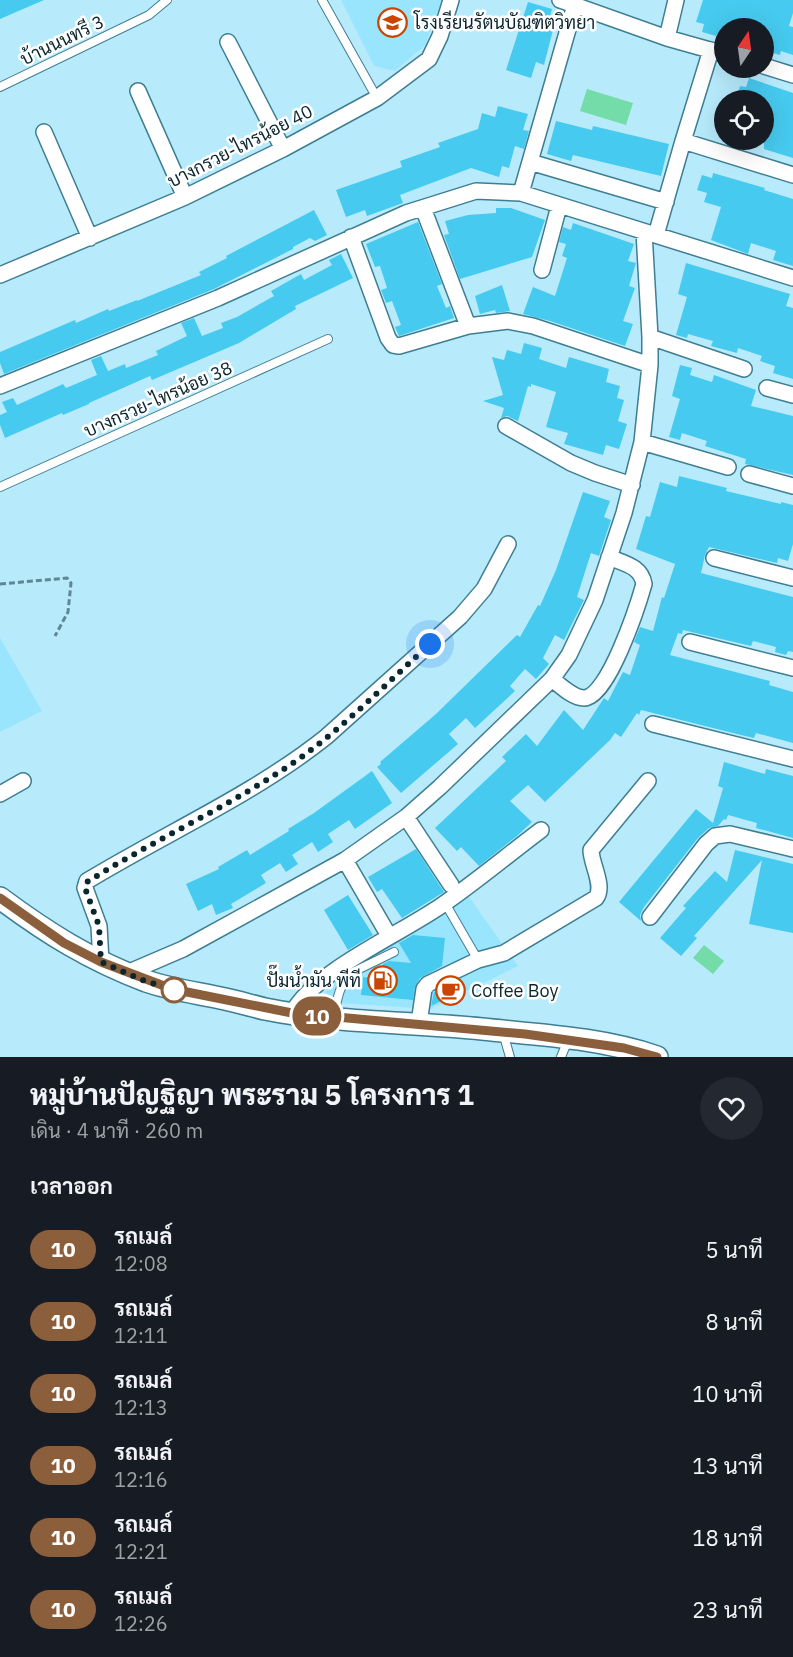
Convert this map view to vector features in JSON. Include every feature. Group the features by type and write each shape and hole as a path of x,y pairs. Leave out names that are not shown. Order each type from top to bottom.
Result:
{"main road":[{"path":"0,898 64,943 101,962 172,989 292,1013 502,1031 565,1048 624,1048 657,1057"}],"street":[{"name":"บางกรวย-ไทรน้อย 40","path":"0,274 185,197 283,149 377,98 429,58 440,36 451,0"},
{"path":"560,0 667,38 714,51"},
{"path":"667,38 676,0"},
{"path":"521,193 575,5"},
{"path":"228,42 283,149"},
{"path":"127,973 183,949 345,860 406,817 448,780 552,679 569,655 583,629 633,485 642,442 650,365 650,234 666,202 682,141 714,62"},
{"path":"774,69 793,75"},
{"path":"138,91 185,197"},
{"path":"44,132 90,238"},
{"path":"682,141 793,175"},
{"path":"530,162 666,202"},
{"path":"0,386 218,298 406,213 476,191 521,193 793,278"},
{"path":"542,270 559,206"},
{"path":"423,208 468,326"},
{"path":"351,237 388,338 393,345 399,346 468,326 508,321 533,326 650,365"},
{"path":"650,338 744,369"},
{"path":"767,388 793,395"},
{"path":"506,426 571,462 595,473 633,485"},
{"path":"642,442 728,467"},
{"path":"749,474 793,486"},
{"path":"101,962 99,926 85,888 87,882 150,844 231,801 303,756 318,744 460,617 484,589 508,544"},
{"path":"552,679 576,696 586,698 594,694 609,674 632,621 644,584 643,576 638,569 609,557"},
{"path":"714,558 793,578"},
{"path":"690,642 793,668"},
{"path":"653,724 793,759"},
{"path":"0,794 24,781"},
{"path":"419,1023 424,989 428,984 478,960 504,953 596,898 600,889 591,850 648,781"},
{"path":"406,817 451,885"},
{"path":"292,1013 299,1000 342,966 445,903 541,830"},
{"path":"650,917 706,844 715,836 730,834 793,849"},
{"path":"345,860 385,929"}],"lane":[{"name":"บ้านนนทรี 3","path":"0,87 149,15 167,0"},
{"path":"322,0 377,98"},
{"name":"บางกรวย-ไทรน้อย 38","path":"0,487 328,339"},
{"path":"445,903 478,960"},
{"path":"333,1018 340,986 346,978 351,973 393,952"},
{"path":"502,1031 510,1057"}],"path":[{"path":"0,584 67,578 71,583 68,612 55,636"}],"shaded area":[{"name":"โรงเรียนรัตนบัณฑิตวิทยา","path":"341,0 442,0 425,45 395,71 374,66"},
{"path":"587,89 633,103 626,125 580,111"},
{"path":"0,638 42,711 0,732"},
{"path":"467,894 518,966 430,1009 324,1002 329,980"},
{"path":"704,945 724,961 713,974 693,958"}],"building":[{"path":"0,0 44,0 0,19"},
{"path":"703,0 793,0 793,13 789,26 793,27 793,55 781,51 780,55 774,53 774,18 714,18 714,35 702,32 704,24 696,22"},
{"path":"528,2 552,9 548,25 554,26 544,65 536,62 531,78 506,70"},
{"path":"749,78 793,93 793,158 767,150 774,150 774,90 739,90 740,86 746,87"},
{"path":"498,106 528,114 523,130 529,131 524,149 515,146 509,168 502,166 499,177 471,168 400,195 403,203 367,216 365,210 346,217 336,190 402,167 400,161 440,147 438,143 478,129 482,113 495,117"},
{"path":"556,121 592,130 593,126 669,144 661,176 573,155 571,161 547,154"},
{"path":"713,173 765,188 764,190 793,199 793,266 773,260 776,251 751,243 748,254 711,240 721,207 704,202 707,193 697,190 702,175 712,178"},
{"path":"496,208 511,208 545,220 532,257 460,279 444,235 449,234 445,221 468,215 496,213"},
{"path":"314,210 327,235 315,241 310,238 214,289 4,374 0,363 0,352 75,320 76,323 201,275 199,272 227,258 226,256"},
{"path":"418,222 442,284 437,286 446,308 450,306 454,318 399,336 395,327 401,325 392,301 386,303 381,290 387,288 380,266 375,267 366,244"},
{"path":"573,223 634,244 628,261 636,263 629,286 635,288 623,321 633,324 625,346 523,314 533,287 555,296 567,258 562,256 566,244 559,242 563,227 571,230"},
{"path":"341,254 353,278 295,306 296,309 239,343 152,380 150,376 5,438 0,425 0,415 7,412 2,402 13,398 17,405 63,384 66,388 97,375 91,360 101,356 108,371 125,364 126,368 158,355 156,351 187,336 181,323 194,318 202,336 223,328 221,323 237,317 274,296 271,291 301,274 304,280 332,265 329,260"},
{"path":"686,263 790,294 786,306 793,308 793,379 773,373 775,366 760,361 762,356 738,348 737,353 711,346 713,341 688,334 687,338 676,335 687,297 678,294"},
{"path":"502,285 510,311 496,313 495,310 480,314 475,296"},
{"path":"524,343 542,348 539,359 566,368 569,357 609,369 606,382 620,386 617,398 624,400 618,421 627,424 619,449 606,445 603,455 564,444 568,433 546,427 556,392 531,384 531,387 528,386 518,421 507,416 501,418 504,408 483,401 503,395 492,357 504,360 507,350 521,354"},
{"path":"680,365 692,368 690,375 712,382 714,375 756,390 751,406 793,416 793,475 745,464 746,459 705,446 707,441 682,433 680,440 669,437 680,399 672,396"},
{"path":"679,476 727,488 726,491 793,505 793,544 788,561 778,558 777,563 709,547 701,573 793,597 793,652 788,651 786,655 775,652 776,647 753,641 751,646 683,630 682,634 678,633 670,655 770,681 769,685 793,692 793,743 756,733 754,738 641,710 621,737 615,733 545,802 528,785 510,801 532,822 479,866 461,847 457,851 435,828 506,761 502,757 526,734 537,746 564,710 583,730 604,698 608,701 623,672 630,675 640,645 634,642 640,627 653,631 662,597 664,598 675,564 636,549 646,516 650,517 660,482 677,487"},
{"path":"583,492 610,501 604,517 611,520 599,556 591,553 577,597 584,600 564,640 555,635 543,658 549,664 536,679 525,669 510,686 515,691 475,728 466,718 449,734 458,744 401,793 377,767 381,764 380,762 436,714 517,635 520,637 538,605 540,606 556,570"},
{"path":"724,762 765,774 766,769 793,776 793,838 756,828 757,823 728,815 726,820 724,819 718,826 709,828 698,838 644,907 640,915 641,921 619,902 696,809 713,823 723,788 718,786"},
{"path":"372,771 392,803 355,829 349,820 328,834 333,842 318,852 312,842 292,855 298,864 286,872 280,863 261,875 266,883 231,904 233,908 216,915 212,904 198,911 186,884 219,869 218,867 247,850 250,855 289,831 288,829"},
{"path":"416,849 444,892 402,918 382,889 377,892 368,877"},
{"path":"735,850 793,864 793,933 749,924 762,860 694,936 697,938 681,956 660,938 686,908 683,906 715,871 727,882"},
{"path":"348,895 373,935 348,950 324,910"},
{"path":"413,935 445,938 442,966 420,978 415,987 413,1000 361,995 363,977 382,979 383,964 389,961 411,963 399,943"},
{"path":"454,982 460,992 431,1006 434,992"}],"bus line":[{"name":"10","path":"0,898 64,943 145,981 172,989 292,1013 419,1023 569,1039 624,1048 657,1057"}],"place":[{"name":"โรงเรียนรัตนบัณฑิตวิทยา","path":"393,22"},
{"name":"ปั๊มน้ำมัน พีที","path":"382,980"},
{"name":"Coffee Boy","path":"450,990"}],"route":[{"path":"174,990 145,981 101,962 99,926 85,888 87,882 150,844 231,801 303,756 430,644"}]}
